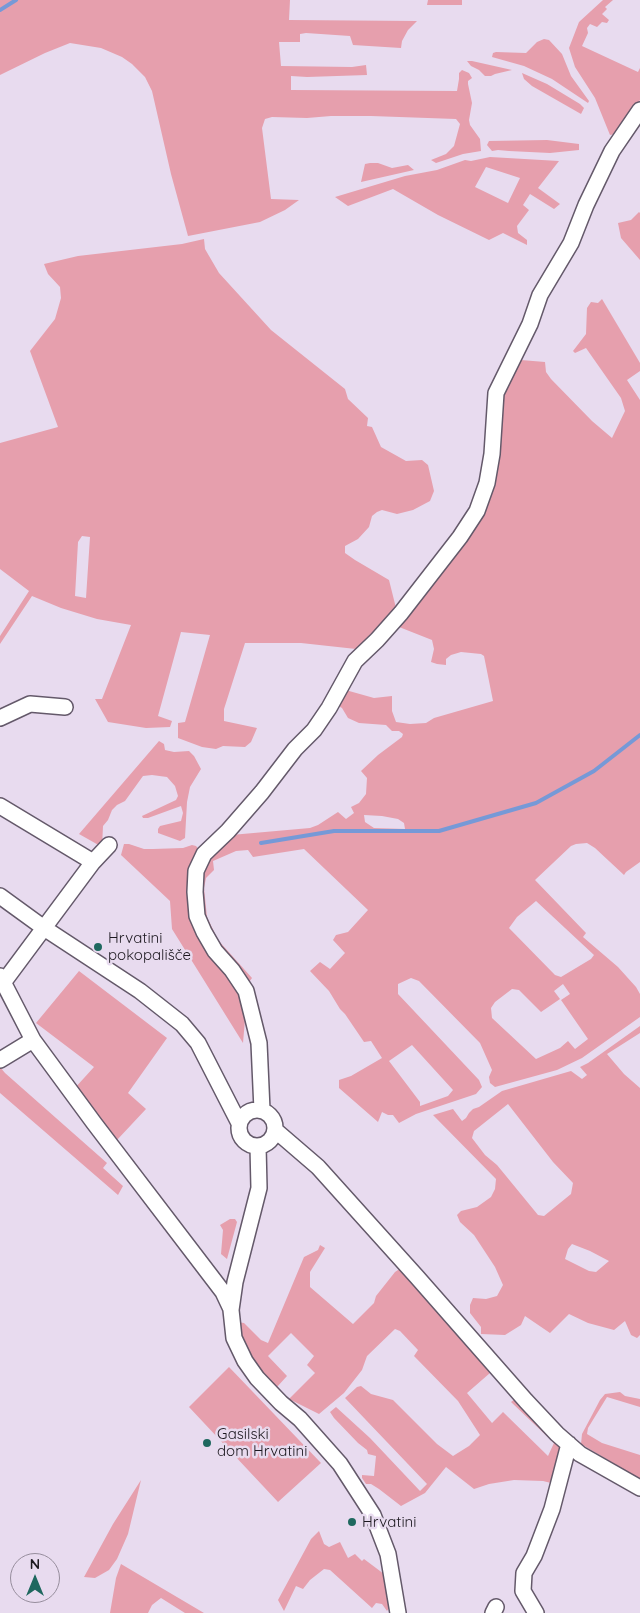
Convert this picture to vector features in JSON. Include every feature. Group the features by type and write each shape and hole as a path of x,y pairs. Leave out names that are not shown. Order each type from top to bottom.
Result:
{"street":[{"path":"256,1110 260,1043 246,991 232,970 215,951 197,916 194,892 196,871 204,854 228,831 262,792 295,749 314,730 329,708 355,661 377,640 407,606 460,537 477,511 487,483 492,454 496,393 530,324 540,295 571,243 586,205 612,151 640,110"},
{"path":"0,718 30,704 65,706"},
{"path":"0,806 93,862"},
{"path":"109,845 93,862 44,928 2,979 32,1040 223,1292 231,1310"},
{"path":"0,896 44,928 140,991 182,1024 198,1043 239,1123 240,1135 243,1140 252,1146 268,1139 290,1144 318,1167 526,1401 580,1454 640,1488"},
{"path":"0,1060 32,1040"},
{"path":"229,1102 256,1110 272,1117 275,1122 268,1139 259,1188 235,1282 231,1310 234,1338 245,1360 263,1384 300,1419 340,1464 373,1515 388,1554 398,1613"},
{"path":"239,1123 241,1118 256,1110"},
{"path":"536,1613 523,1591 524,1573 534,1556 552,1509 570,1444"}],"shaded area":[{"path":"0,0 290,0 289,20 417,21 408,30 402,41 401,48 353,45 350,36 306,33 300,34 300,42 279,42 281,66 352,67 366,65 367,75 291,76 291,90 457,91 459,73 462,70 469,73 472,78 468,81 472,103 469,120 470,125 480,139 481,151 463,154 436,163 431,160 446,154 454,146 460,124 456,119 331,116 307,118 272,117 265,119 262,128 271,199 299,200 285,210 260,222 188,236 171,174 152,91 145,77 122,57 101,48 70,43 0,75"},
{"path":"428,0 462,0 462,5 427,5"},
{"path":"603,0 613,0 605,7 607,9 602,14 609,20 607,23 602,22 597,27 590,24 582,46 638,72 640,68 640,100 615,134 610,135 595,98 575,67 569,48 579,22"},
{"path":"544,39 549,40 562,54 571,76 589,101 588,103 552,79 524,66 492,57 493,53 496,52 526,53 537,42"},
{"path":"467,61 472,61 512,70 485,76"},
{"path":"522,73 547,84 580,104 584,108 581,114 532,86 524,79"},
{"path":"547,140 579,144 579,150 550,153 492,151 487,145 489,141"},
{"path":"490,157 559,161 538,188 560,204 554,209 530,194 523,205 529,210 517,226 518,233 527,240 527,245 503,233 489,240 438,215 393,189 348,206 335,197 405,176 437,170 465,160 471,161","holes":["486,167 520,178 508,203 475,187"]},
{"path":"378,163 392,168 408,165 414,170 361,182 365,164"},
{"path":"639,212 640,260 621,238 618,223 631,220"},
{"path":"204,239 205,249 219,273 271,330 345,389 348,399 368,418 367,426 372,427 381,447 406,461 422,460 428,465 434,491 430,501 413,510 397,514 382,510 377,512 372,516 369,527 358,539 345,546 345,553 389,580 396,608 356,649 301,643 245,643 224,709 224,721 257,728 251,742 245,747 223,746 216,749 202,747 178,738 178,723 185,722 210,635 181,632 158,716 172,721 170,727 146,728 108,722 95,699 102,699 131,625 97,619 61,608 32,596 0,644 0,636 29,591 0,569 0,443 58,427 30,351 55,319 61,298 60,287 48,274 44,264 78,256 182,244","holes":["82,536 90,537 86,598 75,596 78,542"]},
{"path":"602,299 640,363 640,371 627,380 640,400 640,862 624,875 595,848 587,843 576,844 571,846 535,880 586,933 583,937 618,967 636,987 640,994 640,1017 582,1058 557,1070 495,1087 490,1083 489,1077 492,1070 480,1043 419,981 411,978 398,984 398,994 479,1080 482,1087 476,1094 416,1114 399,1123 393,1115 382,1112 378,1122 339,1088 339,1080 351,1076 382,1058 371,1041 364,1042 329,991 310,971 320,962 330,969 345,953 333,940 336,935 348,932 368,910 304,849 253,857 248,850 236,851 213,861 214,870 206,878 204,888 207,917 218,940 252,978 247,985 205,924 201,875 216,848 231,835 310,828 338,812 346,819 354,813 351,807 359,803 366,794 367,778 361,771 402,737 403,734 399,731 392,731 386,725 359,723 348,718 342,708 335,704 342,689 374,698 392,696 392,711 396,722 410,724 426,723 434,718 493,701 484,656 461,652 451,655 446,659 446,665 431,662 434,649 432,640 394,625 472,530 499,397 515,362 521,360 545,362 546,372 551,379 592,421 612,438 625,411 621,398 586,348 575,353 573,351 586,334 587,308 591,302 598,303","holes":["364,815 382,816 398,819 404,823 405,829 374,828 365,822","536,901 594,955 591,959 561,977 555,975 509,928 517,917","563,984 570,994 561,1000 588,1039 575,1049 568,1041 560,1048 536,1059 492,1018 491,1008 495,1002 512,989 519,990 541,1012 560,999 554,991","412,1045 453,1090 448,1096 420,1106 420,1102 389,1061"]},
{"path":"159,741 164,744 165,750 174,752 189,751 201,769 190,787 187,802 185,838 180,841 158,833 160,826 181,821 183,813 181,806 148,818 143,818 142,816 176,800 178,796 175,786 167,777 152,775 143,776 125,801 112,810 103,826 102,847 79,834"},
{"path":"124,844 144,849 183,848 192,845 196,846 200,851 189,883 246,1008 243,1043 172,929 170,901 121,855"},
{"path":"79,971 167,1038 128,1093 146,1109 117,1140 74,1089 94,1067 36,1023"},
{"path":"640,1026 640,1033 607,1054 624,1074 640,1088 640,1335 637,1338 631,1335 625,1321 614,1330 588,1323 569,1314 550,1333 525,1316 521,1325 505,1335 481,1334 481,1327 470,1313 470,1305 473,1298 486,1299 497,1296 503,1285 495,1267 474,1235 460,1222 457,1215 461,1211 477,1207 491,1197 495,1189 496,1179 433,1115 453,1109 462,1121 473,1109 502,1091 571,1071 582,1079 587,1075 580,1067","holes":["508,1104 553,1162 573,1183 571,1194 544,1216 538,1215 472,1138 474,1131","572,1244 590,1251 609,1261 596,1272 589,1271 565,1259 568,1249"]},
{"path":"0,1067 107,1163 103,1168 123,1186 118,1195 0,1093"},
{"path":"230,1219 235,1219 237,1222 227,1259 221,1254 223,1230 220,1225"},
{"path":"320,1245 325,1248 310,1272 310,1287 353,1324 374,1303 376,1296 395,1272 401,1268 490,1373 467,1393 492,1423 503,1412 548,1456 554,1443 511,1402 515,1399 566,1449 555,1484 543,1481 514,1480 489,1484 474,1489 446,1467 425,1493 401,1506 379,1489 371,1484 366,1484 362,1475 374,1476 376,1456 368,1454 367,1450 334,1418 330,1412 336,1407 370,1438 420,1491 427,1484 345,1398 357,1387 361,1386 371,1394 393,1400 437,1444 453,1456 469,1446 480,1435 458,1401 414,1356 418,1350 400,1331 395,1329 367,1356 362,1370 344,1393 319,1414 289,1399 315,1373 307,1365 314,1356 291,1333 268,1356 287,1376 277,1387 265,1377 250,1356 241,1337 237,1322 244,1323 261,1340 268,1343 304,1257 318,1250"},
{"path":"229,1367 321,1463 278,1502 189,1407"},
{"path":"620,1392 625,1396 640,1399 640,1407 607,1397 588,1428 587,1434 602,1443 640,1455 640,1479 581,1444 582,1434 600,1400 605,1394"},
{"path":"141,1480 128,1534 117,1559 109,1570 95,1578 84,1577 113,1524"},
{"path":"319,1531 324,1544 329,1547 340,1542 348,1558 355,1554 362,1561 364,1559 384,1574 389,1608 387,1611 382,1604 376,1603 372,1608 330,1570 324,1569 310,1580 303,1589 296,1586 284,1611 278,1600 311,1539"},
{"path":"121,1564 204,1613 185,1613 161,1598 152,1605 148,1613 110,1613 116,1578"}],"waterway":[{"path":"0,10 16,0"},
{"path":"261,843 334,831 439,831 536,803 594,771 640,735"}],"place":[{"name":"Hrvatini pokopališče","path":"98,947"},
{"name":"Gasilski dom Hrvatini","path":"207,1443"},
{"name":"Hrvatini","path":"352,1522"}]}
